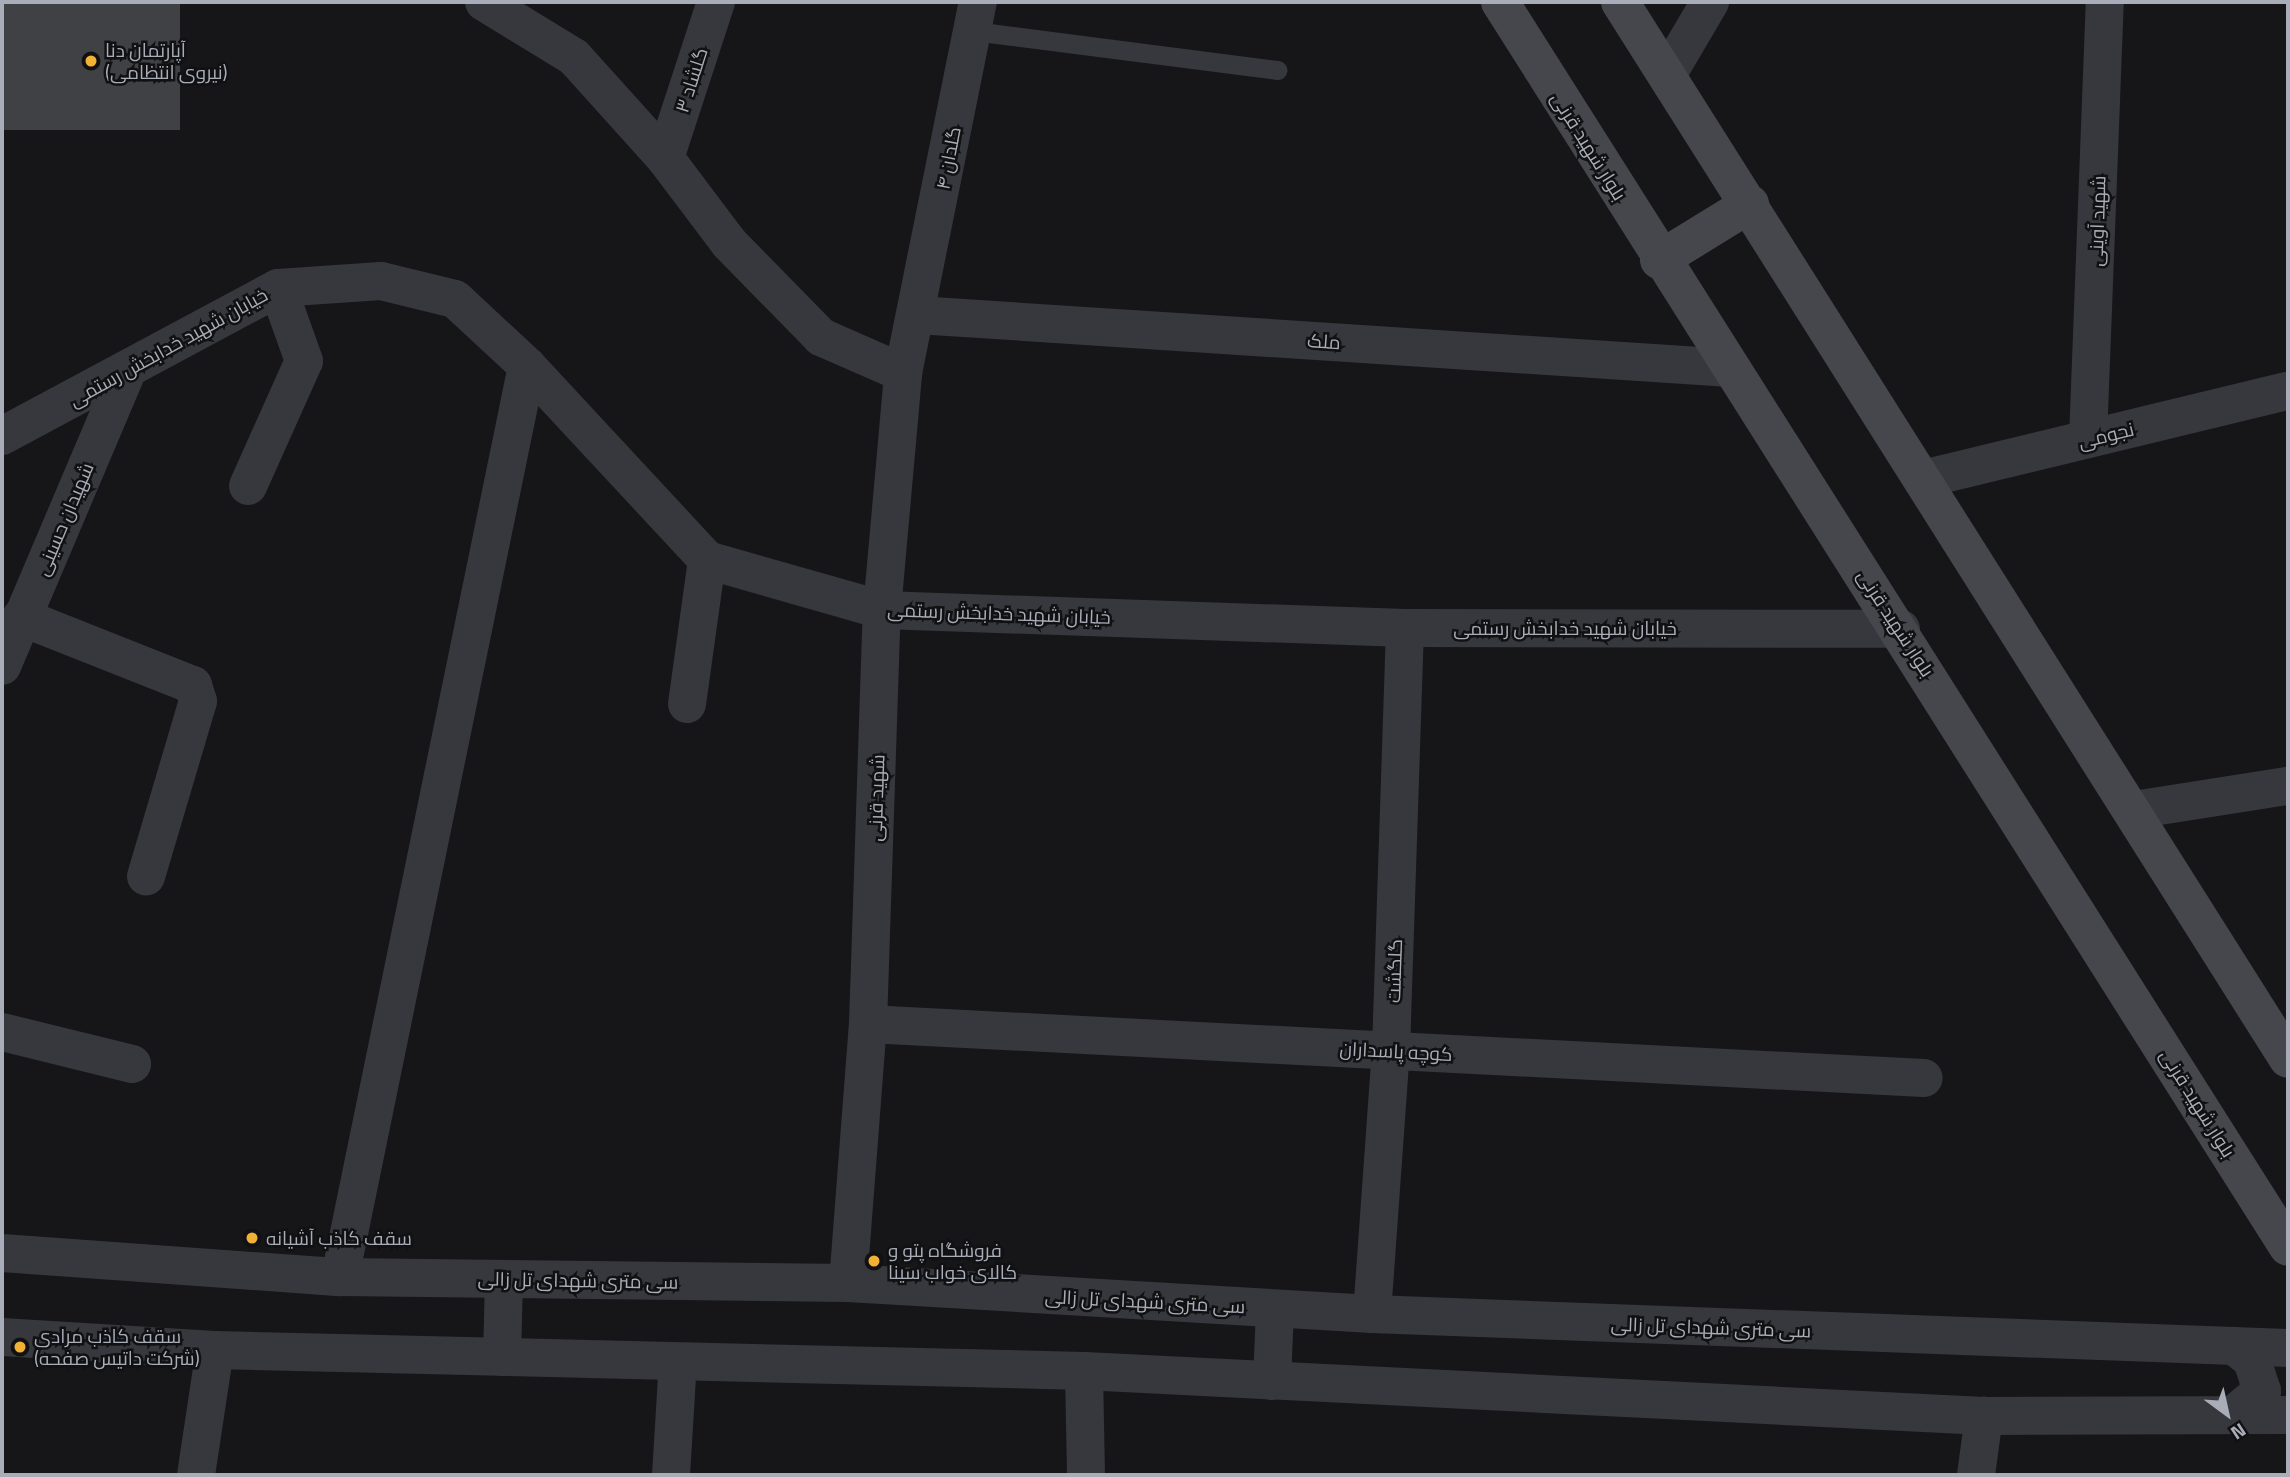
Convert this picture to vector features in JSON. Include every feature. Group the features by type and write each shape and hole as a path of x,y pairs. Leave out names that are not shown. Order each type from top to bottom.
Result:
{"main road":[{"name":"بلوار شهید قرنی","path":"1500,2 1659,260 1901,629 2288,1247"},
{"path":"1620,2 2134,810 2288,1059"},
{"path":"1659,260 1750,204"}],"street":[{"path":"484,2 574,57 665,158 729,243 821,337 903,373"},
{"name":"گلشاد ۳","path":"665,158 716,2"},
{"path":"1667,75 1710,2"},
{"name":"شهید آوینی","path":"2088,439 2105,2"},
{"name":"گلدان ۴","path":"917,315 975,16"},
{"name":"خیابان شهید خدابخش رستمی","path":"2,436 127,372 278,288 382,281 456,299 527,366 707,560 882,610 1405,628 1901,629"},
{"path":"248,485 304,361 278,288"},
{"name":"ملک","path":"917,315 1730,368"},
{"name":"شهید قرنی","path":"848,1283 868,1024 882,610 903,373 917,315"},
{"path":"340,1277 527,366"},
{"name":"شهیدان حسینی","path":"2,666 127,372"},
{"name":"نجومی","path":"1923,479 2288,391"},
{"path":"687,704 707,560"},
{"path":"21,617 193,685 198,701 146,876"},
{"name":"گلگشت","path":"1372,1314 1391,1050 1405,628"},
{"path":"2134,810 2288,786"},
{"name":"کوچه پاسداران","path":"868,1024 1924,1078"},
{"path":"2,1032 132,1064"},
{"name":"سی متری شهدای تل زالی","path":"2,1253 340,1277 848,1283 1372,1314 2288,1348"},
{"path":"502,1357 504,1279"},
{"path":"1272,1381 1275,1309"},
{"path":"2,1338 215,1350 1083,1371 1984,1416 2288,1415"},
{"path":"2233,1415 2262,1391 2252,1360 2234,1346"},
{"path":"196,1475 215,1350"},
{"path":"671,1475 678,1362"},
{"path":"1083,1371 1086,1475"},
{"path":"1976,1475 1984,1416"}],"lane":[{"path":"975,16 1278,70"}],"building":[{"name":"آپارتمان دنا (نیروی انتظامی)","path":"2,2 180,2 180,130 2,130"}],"place":[{"name":"آپارتمان دنا (نیروی انتظامی)","path":"91,61"},
{"name":"سقف کاذب آشیانه","path":"252,1238"},
{"name":"فروشگاه پتو و کالای خواب سینا","path":"874,1261"},
{"name":"سقف کاذب مرادی (شرکت داتیس صفحه)","path":"20,1347"}]}
